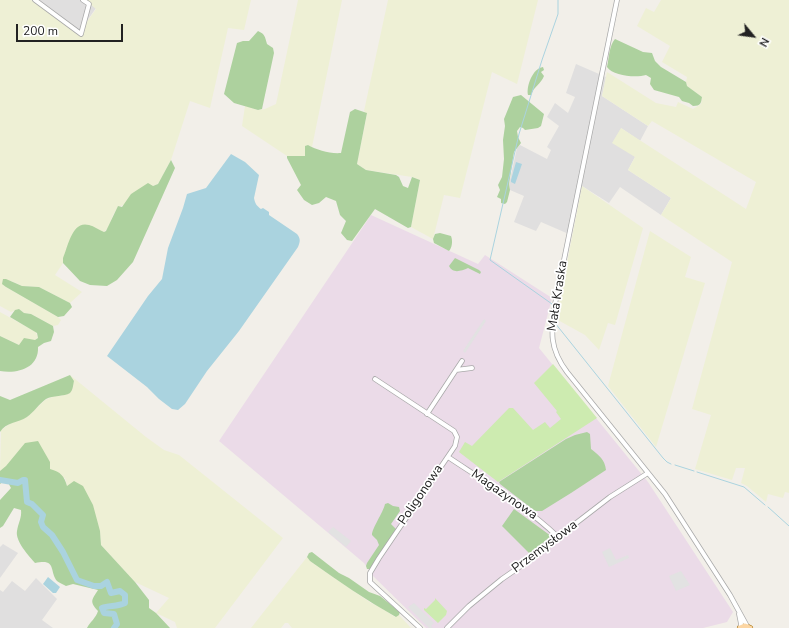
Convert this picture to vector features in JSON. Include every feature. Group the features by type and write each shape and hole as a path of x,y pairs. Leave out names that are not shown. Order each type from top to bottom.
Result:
{"main road":[{"path":"740,628 743,626 749,627"}],"street":[{"path":"35,0 81,34 89,4 83,0"},
{"name":"Mała Kraska","path":"618,0 555,304 552,323 552,340 561,365 665,494 749,627"},
{"path":"427,414 462,361"},
{"path":"456,370 472,368"},
{"name":"Poligonowa","path":"375,379 456,434 457,441 448,456 369,575 370,582 420,628"},
{"name":"Magazynowa","path":"448,456 519,506 558,537"},
{"name":"Przemysłowa","path":"447,628 477,599 502,579 544,550 558,537 616,493 648,473"},
{"name":"Mała Kraska","path":"739,609 740,628"}],"shaded area":[{"path":"31,0 85,0 96,8 78,34"},
{"path":"576,64 606,77 602,96 648,126 640,141 621,128 635,157 628,170 671,198 661,215 620,187 609,203 582,186 571,235 541,222 536,231 514,222 524,196 510,190 509,184 517,148 520,145 547,159 551,150 547,147 559,126 547,117 555,103 568,113 575,97 566,93"},
{"path":"371,215 478,264 485,255 552,298 539,348 648,482 733,612 727,622 703,628 426,628 373,576 364,563 219,441"},
{"path":"484,319 486,321 465,353 463,351"},
{"path":"333,527 351,541 346,547 328,532"},
{"path":"3,544 18,553 0,578 0,547"},
{"path":"610,548 616,560 628,555 629,558 609,567 602,552"},
{"path":"681,571 690,585 676,591 669,576"},
{"path":"36,578 57,599 42,620 53,628 0,628 0,590 3,592 12,581 25,591"},
{"path":"414,603 434,623 431,626 433,628 429,628 408,607"}],"green space":[{"path":"0,0 31,0 78,34 96,9 85,0 251,0 244,30 228,28 210,108 190,101 171,160 158,184 131,194 126,204 118,207 108,228 104,232 63,258 63,263 55,275 82,292 70,303 39,287 22,286 11,281 6,287 58,317 61,320 58,325 53,326 31,314 24,313 19,309 11,312 0,306"},
{"path":"298,0 342,0 312,147 308,145 305,156 287,156 242,126 245,106 258,110 265,109 276,104"},
{"path":"388,0 538,0 517,84 492,72 460,198 444,195 433,239 411,227 420,180 412,177 366,170 357,164 367,114 364,111"},
{"path":"661,0 789,0 789,493 785,492 783,498 768,494 766,502 747,486 741,483 745,468 736,468 732,480 695,469 711,415 692,409 732,262 661,215 671,198 628,170 635,157 612,143 621,128 746,209 756,182 652,121 648,126 602,96 607,72 656,103 676,107 678,102 693,109 701,104 702,97 687,86 687,77 662,62 670,46 637,26 646,8 654,12"},
{"path":"258,31 263,35 267,44 273,48 274,53 262,109 258,110 234,103 224,94 237,43 249,41"},
{"path":"615,39 643,52 652,53 655,61 661,67 686,82 687,86 702,97 700,104 693,106 682,101 679,97 654,90 650,84 651,78 646,75 625,76 610,70 607,67 610,49"},
{"path":"543,67 544,70 541,72 544,76 543,79 531,95 528,95 529,82 533,74 539,68"},
{"path":"521,95 544,114 541,126 538,128 525,130 520,127 517,131 521,143 514,152 509,184 510,190 507,202 505,204 501,203 501,199 497,197 500,190 498,185 502,177 504,159 504,119 513,97"},
{"path":"355,109 367,113 357,164 366,170 396,175 399,177 403,186 408,188 412,177 420,180 411,227 408,228 375,209 352,241 347,240 341,233 346,221 340,215 336,201 326,197 319,203 312,205 304,200 297,190 301,185 287,156 305,156 305,146 308,145 332,153 341,153 350,112"},
{"path":"171,160 175,168 133,262 117,280 107,286 90,285 80,281 63,263 63,258 69,241 78,226 91,226 104,232 106,231 118,206 122,207 131,194 148,183 153,186 158,184"},
{"path":"582,186 643,228 615,325 608,323 599,350 585,335 556,319"},
{"path":"650,231 691,257 685,277 705,283 656,447 608,386"},
{"path":"440,233 451,236 452,244 449,251 434,243 433,239 435,234"},
{"path":"455,258 479,270 481,272 480,274 468,268 460,271 451,269 449,266"},
{"path":"3,279 22,286 39,287 70,303 72,307 64,316 58,317 6,287 2,284"},
{"path":"19,309 24,313 31,314 53,326 54,332 51,341 38,347 35,360 31,365 20,370 7,372 0,371 0,336 19,345 24,338 35,340 38,338 37,333 10,317 15,310"},
{"path":"0,312 36,332 38,338 35,340 22,341 19,345 0,336"},
{"path":"553,364 597,418 498,482 459,452 465,442 472,446 509,408 513,408 533,430 545,422 550,428 561,419 556,412 557,411 534,383"},
{"path":"70,375 146,437 164,450 179,455 283,538 215,628 177,628 175,622 156,613 169,598 135,582 101,545 100,531 67,486 65,478 0,471 1,430 11,423 27,417 45,400 57,395 62,396 74,381"},
{"path":"70,375 74,381 70,393 46,399 27,417 5,426 0,432 0,396 10,400"},
{"path":"587,432 590,434 591,449 601,458 606,470 542,511 535,511 500,484 499,482 566,439"},
{"path":"38,441 50,462 50,469 62,475 67,486 74,481 83,486 93,505 100,531 101,545 135,582 149,600 149,608 156,613 170,628 87,628 98,611 93,605 92,600 98,590 73,584 66,586 57,581 50,564 47,562 35,563 18,539 17,535 21,510 14,508 3,526 0,528 0,500 11,488 6,479 0,484 0,471 25,443"},
{"path":"388,503 399,507 400,511 391,524 397,530 370,569 367,569 367,563 379,545 377,540 372,535 372,532 385,504"},
{"path":"514,509 551,536 530,554 502,526"},
{"path":"312,552 339,573 369,592 380,596 400,612 399,615 396,617 374,604 310,561 307,557 309,553"},
{"path":"307,557 310,561 371,603 395,617 399,615 411,628 292,628 288,623 285,623 281,628 251,628"},
{"path":"435,598 447,611 446,615 438,623 424,610 424,608 426,609 435,600"}],"water":[{"path":"231,154 245,162 259,175 254,198 256,205 269,212 269,215 297,234 300,242 239,331 207,371 185,404 178,410 172,409 147,387 107,356 148,296 162,279 168,248 187,194 206,188"},
{"path":"516,162 522,164 515,184 511,182 511,180"},
{"path":"48,577 60,587 56,593 53,593 43,584"}],"waterway":[{"path":"553,308 552,304 490,260 519,134 558,14 558,0"},
{"path":"555,323 663,458 671,464"},
{"path":"675,465 694,471"},
{"path":"697,472 744,487 765,505"},
{"path":"0,480 18,483 25,480 27,502 32,504 43,515 41,522 43,527 52,535 63,552 77,580 94,586 101,586 107,582 111,593 120,591 125,595 125,603 102,608 104,613 114,614 117,624 114,628"},
{"path":"768,507 789,526"}]}
